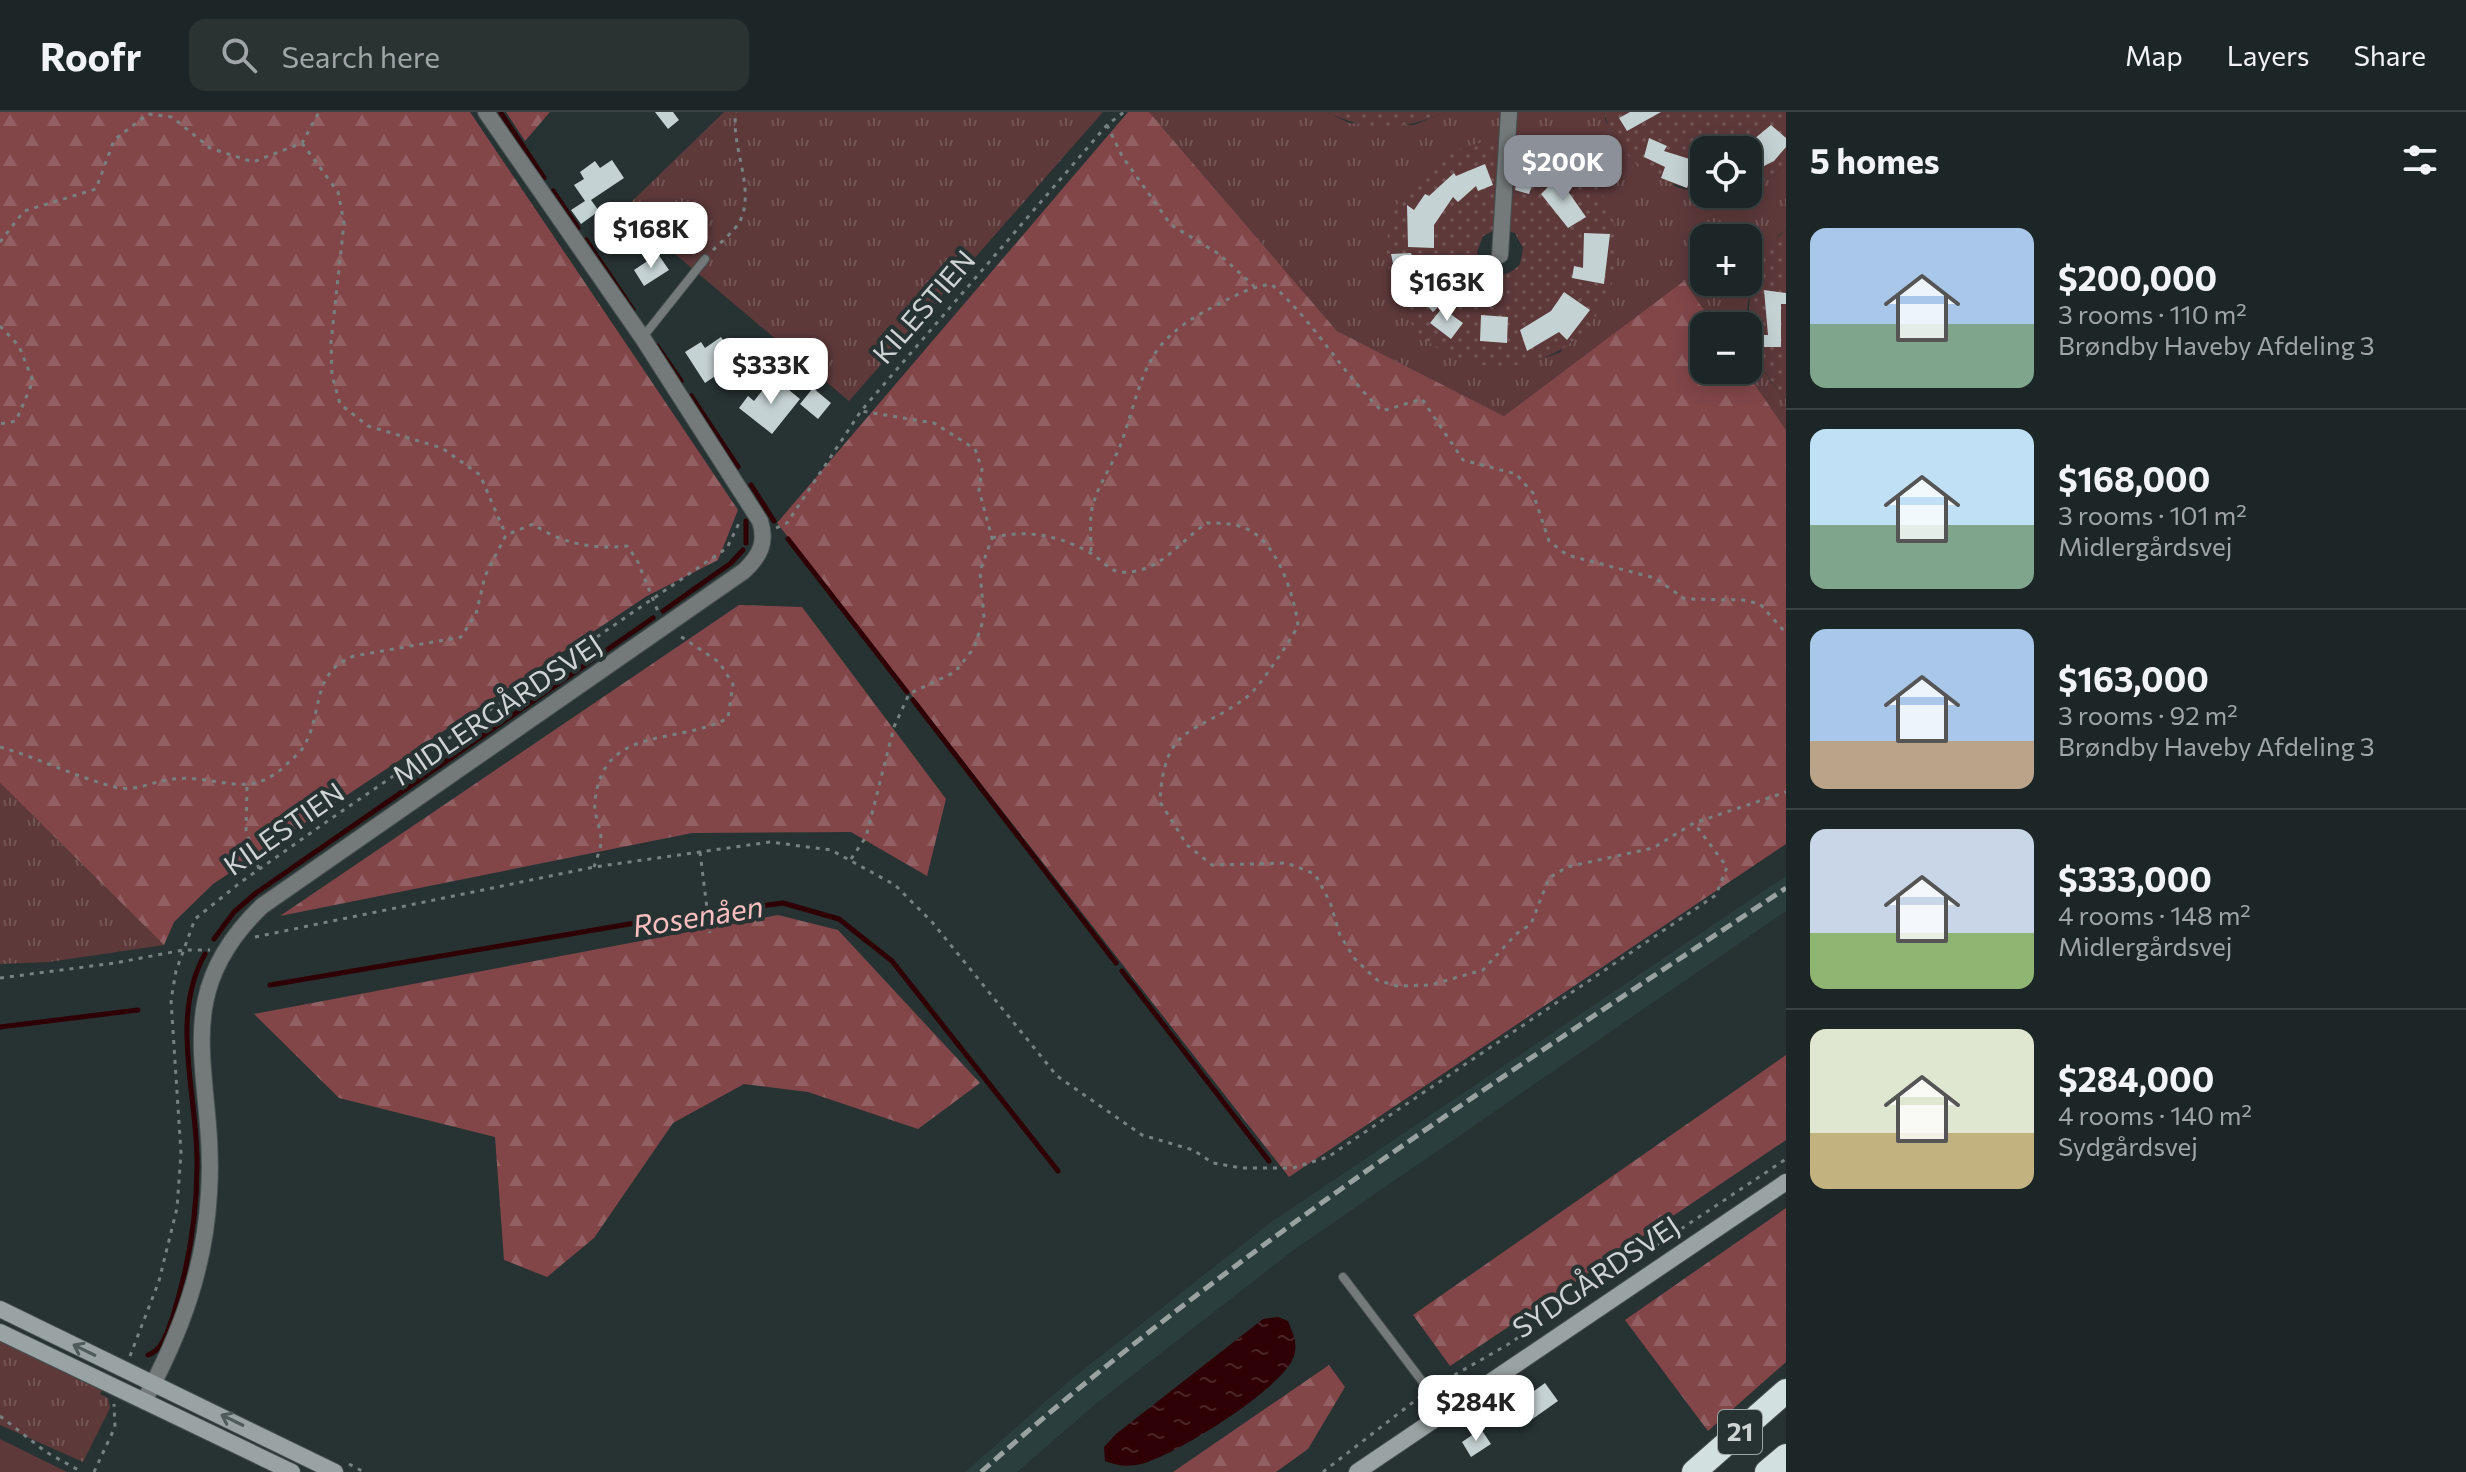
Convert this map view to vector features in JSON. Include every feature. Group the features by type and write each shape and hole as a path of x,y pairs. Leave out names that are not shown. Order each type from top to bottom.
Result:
{"highway":[{"name":"21","path":"1694,1472 1786,1391"},
{"name":"21","path":"1767,1472 1786,1456"}],"street":[{"path":"486,112 642,337 749,504 764,534"},
{"path":"1500,255 1509,112"},
{"name":"MIDLERGÅRDSVEJ","path":"144,1401 184,1322 203,1246 210,1158 202,1019 205,994 225,947 262,906 744,571 756,560 764,534"},
{"name":"SYDGÅRDSVEJ","path":"1357,1472 1444,1410 1786,1182"},
{"path":"0,1309 335,1472"},
{"path":"0,1332 292,1472"}],"lane":[{"path":"642,337 705,259"},
{"path":"1343,1277 1444,1410"}],"path":[{"path":"0,242 24,211 96,189 114,140 148,114 172,117 210,148 253,162 302,143 319,112"},
{"path":"705,259 739,222 745,200 733,128 736,112"},
{"name":"KILESTIEN","path":"764,534 787,523 861,411 1107,125 1124,112"},
{"path":"1107,125 1122,156 1171,225 1219,254 1254,286"},
{"path":"302,143 338,192 344,223 331,342 332,375 340,404 368,426 442,448 480,475 506,535"},
{"path":"1090,552 1091,514 1097,493 1124,436 1133,396 1162,339 1203,311 1254,286 1271,284 1288,298 1355,386 1382,411 1422,399 1463,460 1516,474 1533,493 1549,541 1567,555 1655,578 1685,599 1743,600 1760,604 1786,633"},
{"path":"0,326 19,346 33,381 16,421 0,424"},
{"path":"851,859 866,837 894,727 909,694 955,672 974,648 984,618 980,571 992,538 979,490 982,469 975,449 934,423 861,411"},
{"name":"KILESTIEN","path":"130,1355 159,1281 177,1208 181,1153 171,1000 183,950 195,919 259,869 619,625 727,548 749,504"},
{"path":"992,538 1020,531 1062,540 1090,552 1105,568 1136,571 1153,565 1207,523 1222,523 1254,532 1272,552 1290,595 1298,626 1250,695 1176,739 1166,756 1160,802 1187,845 1212,865 1287,863 1315,874 1330,902 1340,935 1355,959 1377,980 1397,986 1430,985 1483,970 1537,917 1549,878 1567,867 1653,848 1694,823 1786,792"},
{"path":"0,747 118,788 145,789 166,780 190,779 247,787 271,780 303,748 326,675 337,663 354,656 461,637 476,614 485,576 506,535 533,524 554,539 609,548 627,546 637,560 666,627 719,662 733,684 728,718 704,731 661,737 621,748 602,768 594,804 601,844 594,867"},
{"path":"247,787 246,831 259,869"},
{"path":"0,978 115,963 183,950 225,947 288,929 594,867 770,842 831,850 895,885 932,922 1057,1076 1142,1135 1193,1150 1213,1163 1268,1171 1293,1168 1328,1157 1716,895 1727,867 1694,823"},
{"path":"700,852 710,933"},
{"path":"1323,1472 1429,1390 1507,1345 1786,1159"},
{"path":"94,1472 115,1427 114,1403"},
{"path":"0,1416 53,1457 82,1472"},
{"path":"1330,1466 1334,1472"}],"shaded area":[{"path":"1786,876 1786,911 1295,1249 1098,1402 1017,1472 965,1472 1069,1381 1270,1223"}],"green space":[{"path":"0,112 470,112 738,510 718,560 647,596 213,884 174,922 164,945 0,783"},
{"path":"506,112 550,112 525,141"},
{"path":"724,112 1103,112 849,401 623,210"},
{"path":"1128,112 1149,112 1337,331 1504,416 1684,281 1690,296 1694,296 1705,312 1690,312 1690,384 1755,384 1786,430 1786,844 1289,1177 777,523"},
{"path":"1149,112 1327,112 1349,123 1414,125 1445,112 1604,112 1606,122 1676,187 1690,190 1690,208 1762,208 1762,181 1786,165 1786,230 1779,235 1762,268 1762,224 1690,224 1690,291 1684,282 1504,416 1337,331","holes":["1538,143 1568,158 1592,180 1561,352 1525,363 1492,365 1462,360 1436,347 1415,327 1400,302 1390,270 1388,233"]},
{"path":"1327,112 1445,112 1415,123 1386,127 1357,123"},
{"path":"1604,112 1786,112 1786,165 1762,181 1762,136 1690,136 1690,189 1671,183 1642,167 1618,144"},
{"path":"1506,138 1539,144 1562,154 1599,190 1614,225 1616,262 1607,298 1586,328 1557,352 1520,365 1477,364 1457,359 1438,349 1408,319 1393,286 1387,254 1390,225 1400,199 1418,176 1442,158 1471,145","holes":["1499,228 1515,233 1523,248 1520,264 1502,274 1483,267 1477,252 1483,236"]},
{"path":"1786,230 1786,398 1762,365 1762,312 1749,312 1750,296 1762,296 1762,261"},
{"path":"1694,296 1750,296 1748,312 1705,312"},
{"path":"1762,366 1786,398 1786,430 1755,384 1762,384"},
{"path":"739,605 802,607 946,799 927,876 851,832 692,833 280,916"},
{"path":"0,783 164,945 49,962 0,964"},
{"path":"778,915 838,930 980,1083 918,1129 808,1092 744,1084 673,1123 594,1238 547,1277 504,1260 495,1137 339,1098 254,1014"},
{"path":"1786,1055 1786,1140 1450,1366 1413,1315"},
{"path":"1786,1208 1786,1362 1708,1431 1625,1320"},
{"path":"0,1339 103,1389 100,1394 108,1398 110,1408 83,1462 0,1425"},
{"path":"1329,1365 1345,1387 1308,1449 1276,1472 1173,1472"},
{"path":"0,1439 67,1472 0,1472"}],"water":[{"path":"1278,1317 1288,1321 1295,1351 1286,1370 1271,1385 1226,1419 1157,1458 1131,1466 1105,1461 1104,1447 1116,1434 1263,1319"}],"building":[{"path":"655,112 673,112 679,120 668,129"},
{"path":"1630,112 1661,112 1627,131 1619,118"},
{"path":"1771,125 1786,138 1786,147 1774,161 1762,167 1762,136 1758,136"},
{"path":"1649,138 1667,146 1664,151 1690,159 1687,188 1661,178 1665,167 1644,157"},
{"path":"612,160 624,178 591,200 599,211 581,224 571,210 585,201 574,185 584,179 580,172 595,161 600,168"},
{"path":"1485,164 1493,185 1478,191 1476,186 1458,202 1453,197 1434,225 1434,248 1408,247 1407,205 1414,210 1425,194 1429,196 1454,173 1456,176"},
{"path":"1520,166 1537,172 1529,194 1515,190"},
{"path":"1558,177 1586,217 1568,228 1541,194"},
{"path":"1584,233 1610,234 1604,284 1572,278 1574,266 1583,268"},
{"path":"1411,253 1421,279 1398,288 1391,254"},
{"path":"658,254 669,270 644,286 634,270"},
{"path":"1440,283 1451,294 1433,312 1423,301"},
{"path":"1764,290 1786,293 1786,304 1781,304 1781,347 1762,347 1762,335 1768,335"},
{"path":"1564,292 1590,310 1567,340 1559,332 1527,351 1520,330 1551,311"},
{"path":"1442,308 1463,323 1451,339 1430,323"},
{"path":"1481,315 1508,317 1507,343 1480,341"},
{"path":"721,337 732,354 716,364 721,372 705,383 685,352 701,342 705,348"},
{"path":"773,377 800,399 772,434 739,408 748,396 754,401"},
{"path":"813,388 831,403 818,419 800,404"},
{"path":"1545,1383 1558,1401 1521,1427 1509,1409"},
{"path":"1481,1429 1491,1444 1471,1457 1462,1442"}],"waterway":[{"path":"501,113 544,178"},
{"path":"553,191 578,228"},
{"path":"586,240 633,310"},
{"path":"657,346 681,381"},
{"path":"691,396 738,467"},
{"path":"751,485 774,521"},
{"path":"746,521 746,543"},
{"path":"788,539 907,692"},
{"path":"663,611 731,563 743,550"},
{"path":"214,939 234,912 256,893 653,618"},
{"path":"913,700 1116,963"},
{"name":"Rosenåen","path":"270,985 647,921 783,903 839,919 892,961 1058,1171"},
{"path":"148,1355 161,1344 173,1316 193,1222 197,1184 196,1139 187,1031 194,979 205,954"},
{"path":"1122,971 1269,1161"},
{"name":"Rosenåen","path":"0,1027 138,1010"}],"railway":[{"path":"981,1472 1173,1313 1272,1239 1476,1095 1786,888"}]}
